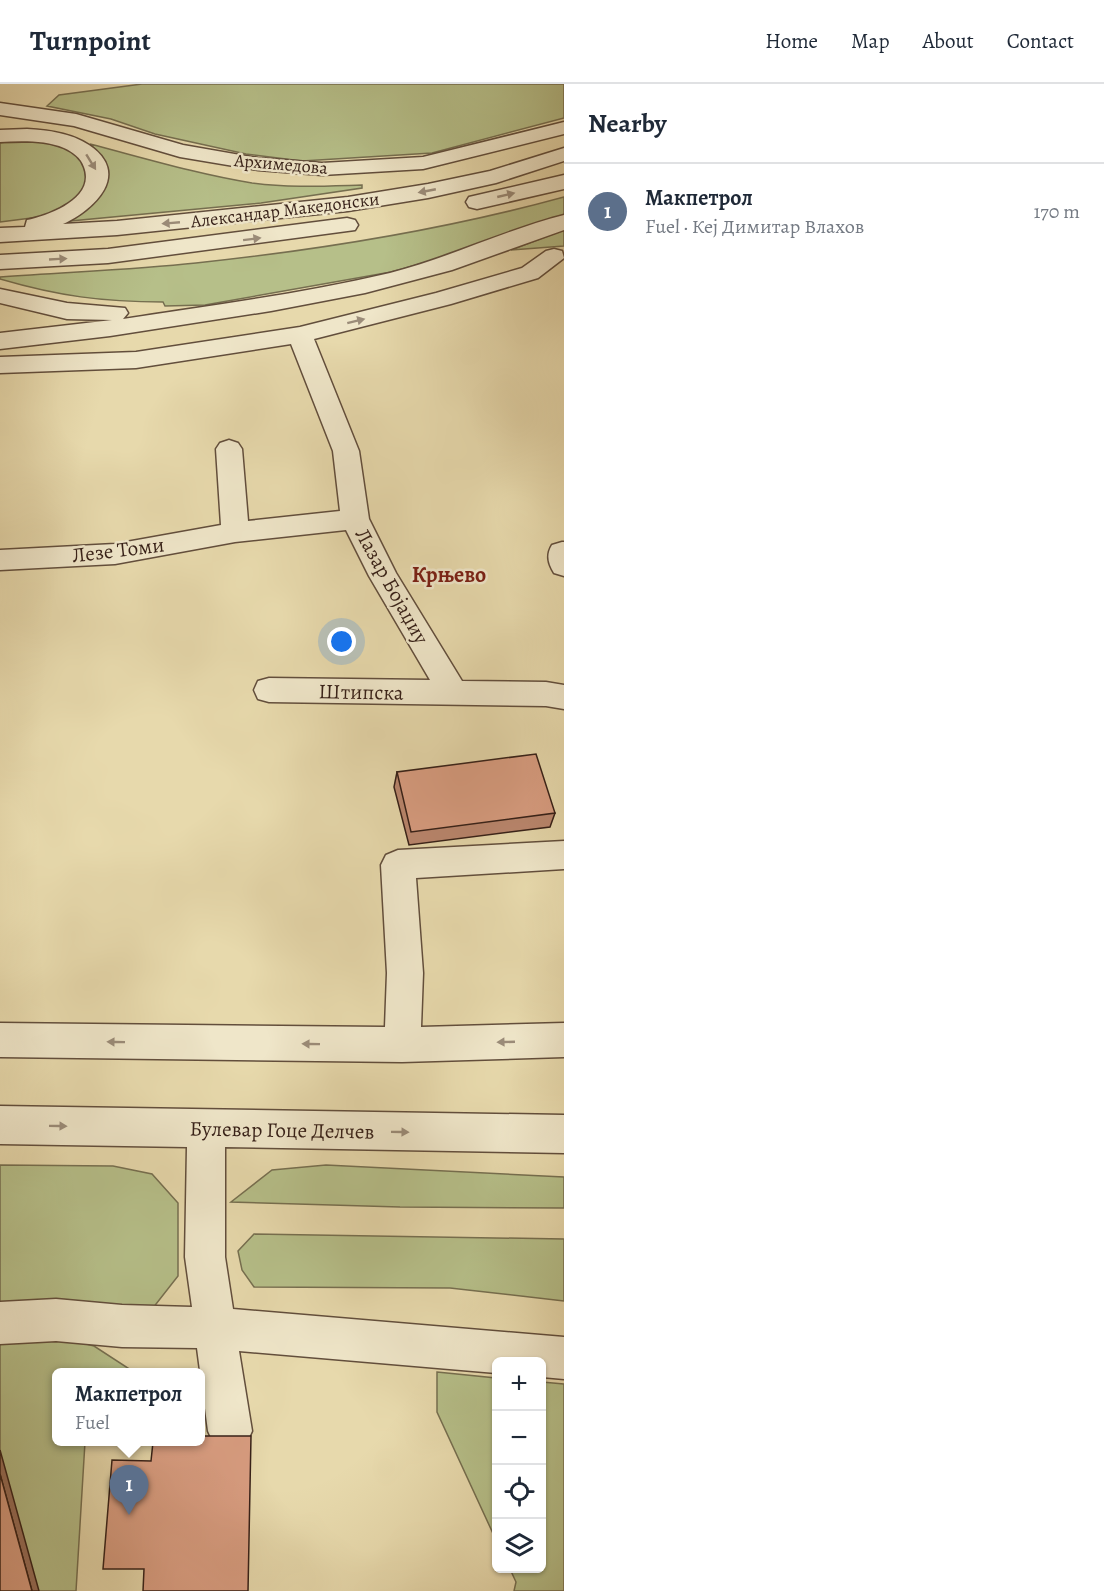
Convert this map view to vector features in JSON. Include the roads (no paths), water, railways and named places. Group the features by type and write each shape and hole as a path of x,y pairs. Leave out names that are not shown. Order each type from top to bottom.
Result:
{"street":[{"name":"Архимедова","path":"0,109 76,120 180,152 258,164 322,169 423,163 479,151 564,128"},
{"path":"0,126 47,126 72,130 174,161 221,170 299,178 376,178 423,174 564,153"},
{"path":"0,136 34,135 72,144 84,151 93,161 98,180 94,190 85,201 68,213 43,224 0,228"},
{"name":"Александар Македонски","path":"0,235 117,228 348,204 428,191 496,176 564,153"},
{"name":"Александар Македонски","path":"0,262 108,256 297,234 439,210 564,182"},
{"path":"0,341 40,339 89,332 316,295 426,270 564,222"},
{"path":"426,270 559,256"},
{"path":"0,365 136,360 300,335 443,299 531,273 559,256"},
{"path":"0,296 67,311 143,314 216,312"},
{"path":"0,320 27,326 89,332"},
{"name":"Лазар Бојаџиу","path":"300,335 346,451 356,519 383,576 453,693"},
{"path":"230,450 235,532"},
{"name":"Лезе Томи","path":"0,560 115,554 235,532 356,519"},
{"name":"Штипска","path":"269,690 453,693"},
{"path":"453,693 546,694 564,697"},
{"path":"402,1045 405,973 398,865 564,855"},
{"path":"0,1040 402,1045 564,1040"},
{"name":"Булевар Гоце Делчев","path":"0,1125 564,1134"},
{"path":"206,1128 205,1257 230,1431"},
{"path":"0,1323 56,1320 122,1326 215,1328 564,1358"}],"place":[{"name":"Макпетрол","path":"129,1515"}],"district":[{"name":"Крњево","path":"449,574"}]}
